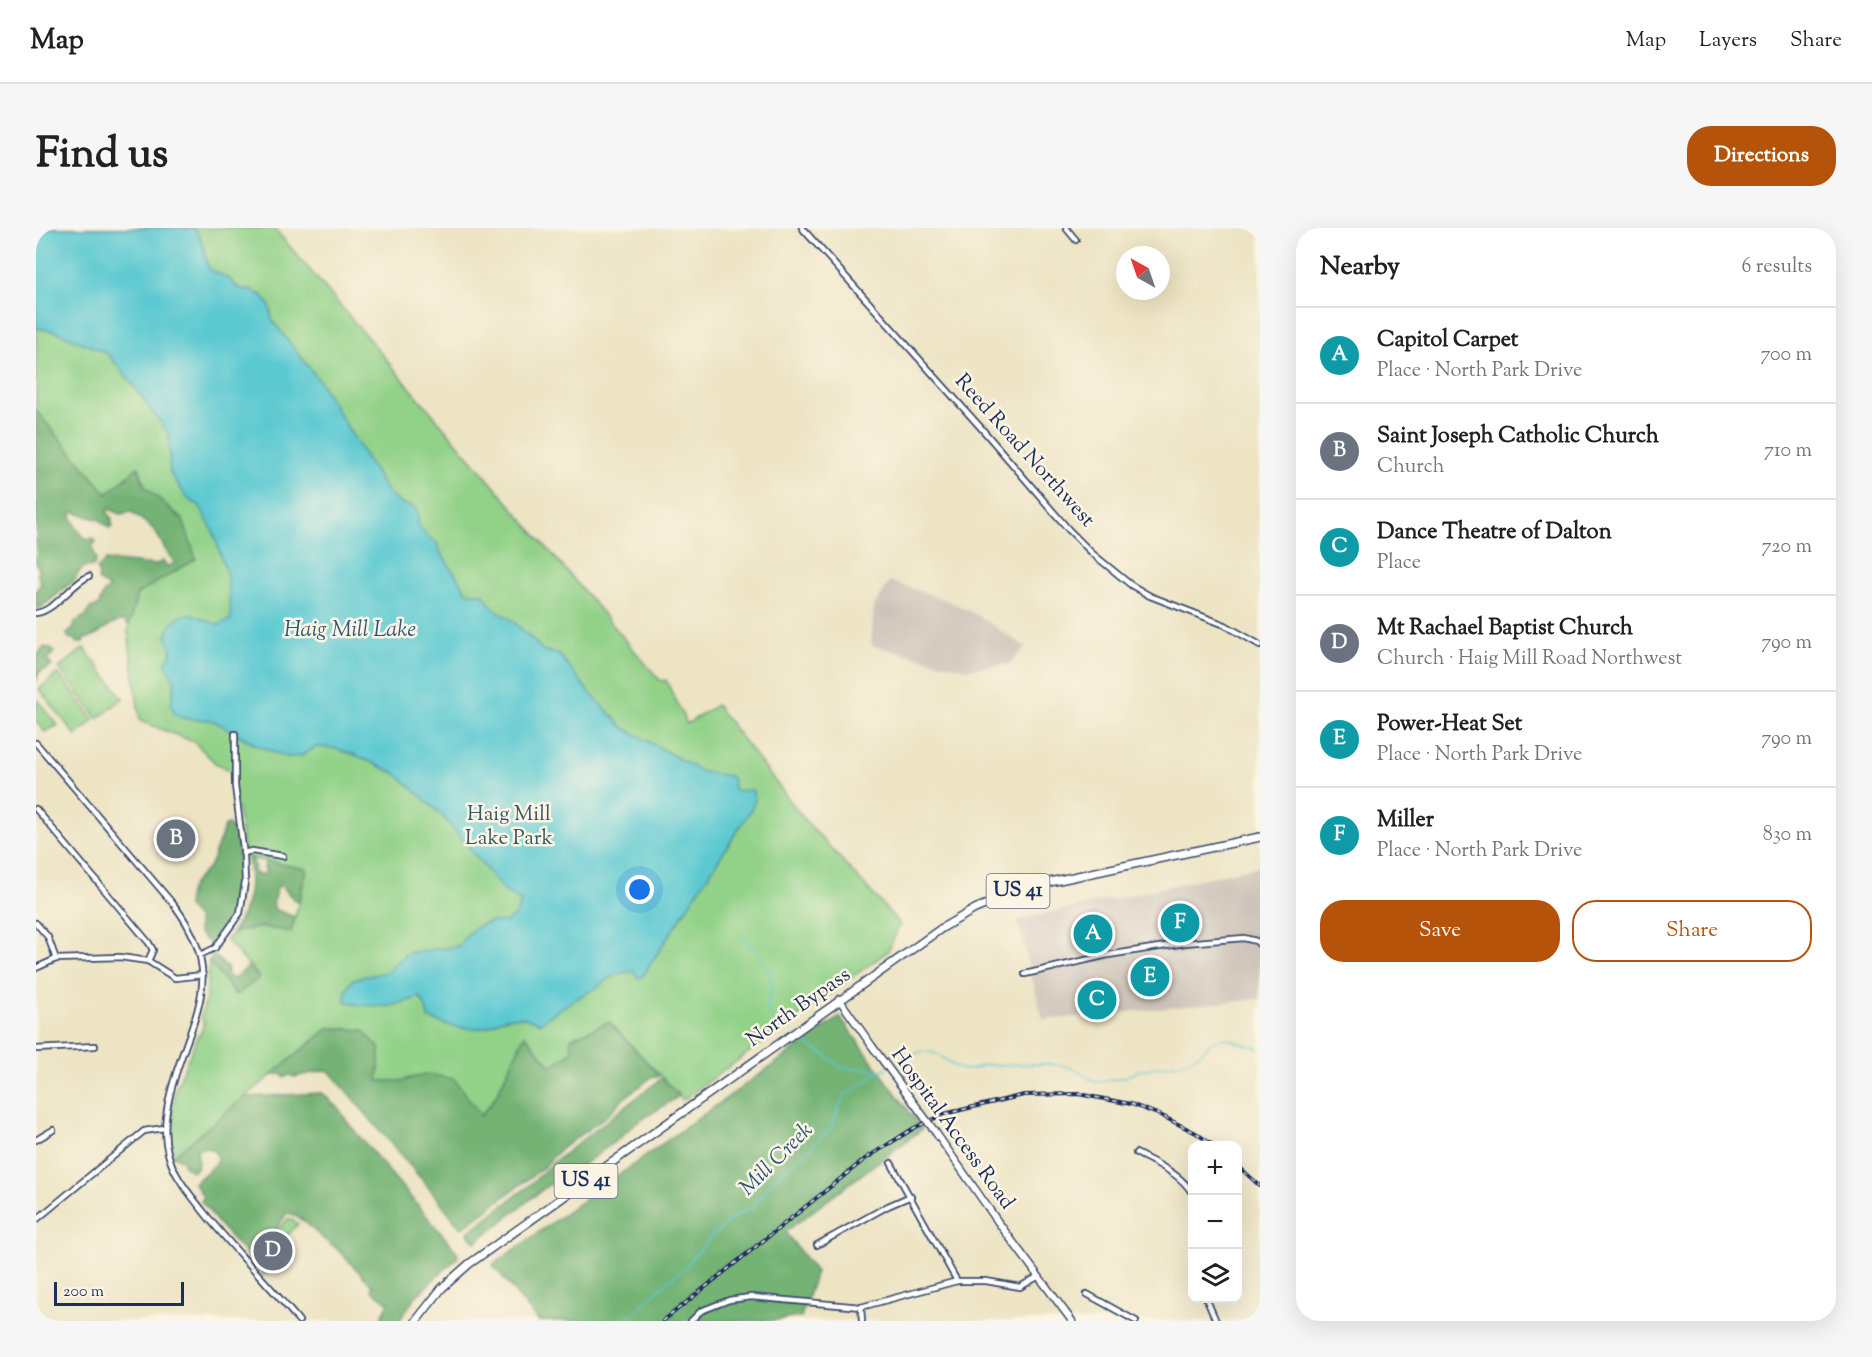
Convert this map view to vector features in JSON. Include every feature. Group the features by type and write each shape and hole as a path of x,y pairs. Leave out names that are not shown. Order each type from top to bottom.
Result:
{"highway":[{"name":"North Bypass","path":"416,1321 442,1288 469,1264 942,928 1000,898 1031,886 1260,837"}],"main road":[{"name":"Hospital Access Road","path":"839,999 1072,1321"}],"street":[{"name":"Reed Road Northwest","path":"802,228 1093,554 1131,585 1150,596 1225,625 1260,645"},
{"path":"1066,228 1076,240"},
{"path":"36,612 44,612 80,580 89,576"},
{"path":"200,955 215,948 240,913 245,882 236,786 235,734"},
{"path":"36,743 178,910 191,930 200,955 203,975 200,1008 173,1083 164,1128 168,1154 176,1175 214,1225 299,1321"},
{"path":"36,810 145,937 153,950 148,961"},
{"path":"243,853 252,851 283,856"},
{"path":"36,923 48,937 56,959"},
{"path":"1025,974 1108,955 1185,943 1245,938 1256,941 1260,945"},
{"path":"36,968 56,959 120,957 148,961 175,978 203,975"},
{"path":"36,1048 95,1046"},
{"path":"37,1217 144,1131 164,1128"},
{"path":"36,1140 53,1130"},
{"path":"1136,1153 1174,1174 1188,1187"},
{"path":"891,1163 957,1281"},
{"path":"817,1245 911,1196"},
{"path":"691,1321 701,1311 729,1300 751,1297 861,1306 957,1281 986,1281 1020,1287 1040,1276"},
{"path":"1087,1294 1136,1321"},
{"path":"1208,1303 1216,1321"},
{"path":"861,1306 862,1321"}],"shaded area":[{"path":"890,581 947,600 979,616 1026,647 1009,664 966,669 871,645 874,606"},
{"path":"1260,866 1260,999 1043,1020 1017,920"}],"green space":[{"name":"Haig Mill Lake Park","path":"36,228 274,228 657,677 661,681 666,680 687,724 716,705 805,820 900,924 888,951 683,1100 609,1022 573,1052 551,1066 525,1035 496,1096 481,1117 426,1074 401,1081 378,1081 380,1049 363,1030 329,1028 173,1156 171,1112 174,1094 204,1023 201,1017 206,1000 209,962 236,995 259,977 226,940 232,934 248,928 257,927 291,932 307,870 245,857 237,808 234,808 231,771 215,763 194,742 140,721 128,631 136,594 195,559 183,520 145,487 139,467 107,494 36,411"},
{"path":"36,411 107,494 138,467 145,487 183,520 196,559 137,594 129,625 124,621 119,621 94,636 83,639 84,642 76,643 77,640 69,638 67,634 74,628 75,622 87,615 90,608 98,606 104,592 109,588 98,580 97,569 106,560 155,565 163,561 168,567 175,562 154,530 132,512 121,514 109,509 107,512 112,519 112,526 109,528 100,520 74,512 71,516 77,529 87,540 93,538 96,541 92,547 96,559 94,566 84,567 75,580 39,609 36,607 36,591 41,584 36,564"},
{"path":"44,647 54,652 47,660 52,666 39,672 36,681 36,657"},
{"path":"84,648 123,698 98,719 59,668"},
{"path":"58,673 94,720 76,736 39,689"},
{"path":"37,700 58,725 45,732 36,721"},
{"path":"228,824 237,839 238,891 236,904 227,927 210,945 198,932 198,919 187,907 189,892 209,867 224,827"},
{"path":"248,858 253,859 255,874 266,874 264,867 267,861 307,869 298,903 280,885 275,893 274,909 295,917 291,932 263,927 232,932 246,906 250,888"},
{"path":"214,955 228,969 226,974 229,977 234,979 249,966 259,978 236,995 209,962"},
{"path":"840,1017 922,1129 785,1232 816,1272 801,1317 768,1321 538,1321 493,1265"},
{"path":"609,1022 659,1075 653,1076 622,1100 609,1114 557,1152 544,1167 463,1227 460,1227 331,1073 327,1070 294,1077 290,1075 285,1077 281,1074 271,1075 329,1028 363,1030 380,1049 378,1081 401,1081 426,1074 454,1079 481,1116 496,1096 525,1035 551,1066 572,1052 571,1038"},
{"path":"662,1078 679,1096 633,1125 620,1138 574,1171 547,1186 476,1242 469,1235 468,1232 526,1188 555,1161"},
{"path":"321,1093 337,1106 348,1123 458,1253 457,1258 415,1297 399,1321 379,1321 389,1303 371,1290 373,1287 369,1282 336,1248 292,1214 287,1213 266,1243 251,1259 201,1201 203,1196 194,1183 215,1164 216,1153 206,1147 197,1150 197,1165 192,1171 184,1165 182,1160 173,1156 245,1097"},
{"path":"289,1218 298,1224 282,1241 274,1234"},
{"path":"258,1254 267,1261 266,1263 271,1268 281,1260 273,1270 264,1275 249,1260 254,1260"}],"water":[{"name":"Haig Mill Lake","path":"36,228 194,228 202,244 209,269 228,278 238,288 263,296 270,306 272,320 318,379 387,492 400,503 415,508 418,525 437,543 440,552 467,592 483,594 493,608 513,621 544,651 559,654 588,691 623,727 702,772 730,776 733,781 732,786 736,791 752,790 755,799 751,810 642,977 638,978 634,971 618,974 540,1023 525,1018 511,1017 487,1027 472,1029 428,1018 426,1007 420,997 390,1006 358,1005 345,1001 346,991 353,979 387,972 407,953 459,946 472,930 484,923 505,923 517,913 521,901 504,891 442,815 395,773 333,748 316,747 301,756 287,757 258,746 214,721 175,715 171,705 175,682 165,663 171,650 166,636 176,619 182,616 195,616 219,625 231,619 227,575 213,531 199,505 188,499 170,473 169,434 127,377 107,353 55,331 36,328"}],"waterway":[{"path":"743,937 768,969 771,985 767,1011 790,1031"},
{"path":"796,1036 842,1068 879,1071"},
{"name":"Mill Creek","path":"892,1067 914,1054 931,1052 963,1070 982,1065 1048,1064 1078,1070 1094,1082 1125,1077 1140,1070 1181,1063 1196,1057 1213,1041 1225,1038 1260,1049"},
{"name":"Mill Creek","path":"626,1321 685,1267 710,1238 731,1220 754,1206 775,1178 805,1154 831,1128 843,1097 887,1068"}],"railway":[{"path":"663,1321 865,1159 914,1128 944,1114 1024,1095 1078,1094 1131,1104 1160,1115 1207,1141"},
{"path":"1242,1170 1260,1186"}],"place":[{"name":"Saint Joseph Catholic Church","path":"176,839"},
{"name":"Miller","path":"1180,923"},
{"name":"Capitol Carpet","path":"1093,934"},
{"name":"Power-Heat Set","path":"1150,977"},
{"name":"Dance Theatre of Dalton","path":"1097,1000"},
{"name":"Mt Rachael Baptist Church","path":"273,1251"}]}
